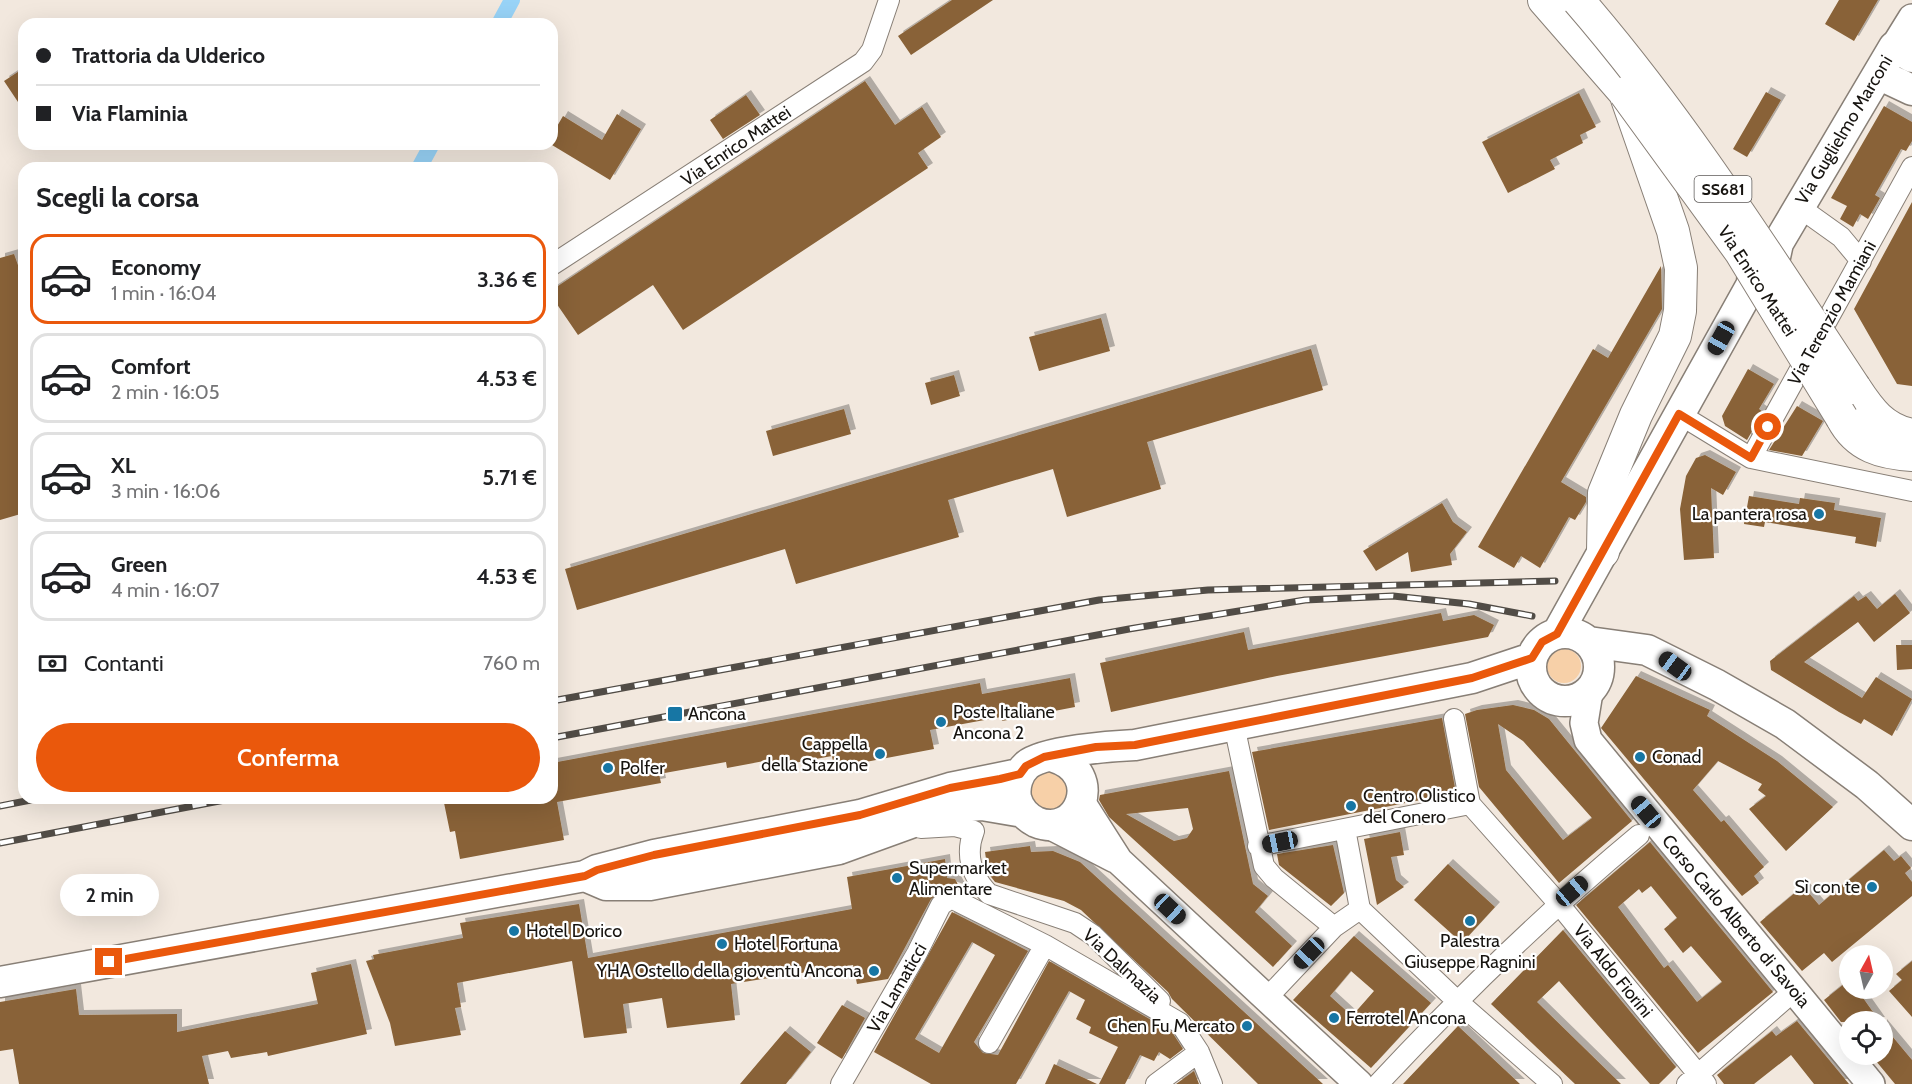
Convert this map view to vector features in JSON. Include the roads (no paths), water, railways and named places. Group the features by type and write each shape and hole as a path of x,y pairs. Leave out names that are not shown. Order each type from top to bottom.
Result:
{"highway":[{"name":"Via Enrico Mattei","path":"1544,0 1625,93 1740,251 1852,434 1874,448 1912,455"},
{"name":"Via Enrico Mattei","path":"1578,0 1623,53 1692,145 1872,412 1889,427 1912,435"},
{"name":"SS681","path":"1598,562 1604,493 1636,414 1675,336 1682,281 1676,243 1625,93"}],"main road":[{"name":"Via Guglielmo Marconi","path":"1577,638 1598,562 1752,284 1765,274 1775,257 1778,243 1878,74 1903,52 1912,18"},
{"path":"1878,74 1912,90"},
{"path":"1675,666 1633,664 1594,685 1574,701 1560,701 1547,696 1534,672 1542,642 1577,638 1647,650 1717,685 1785,724 1867,785 1912,825"},
{"path":"1577,638 1599,662 1594,685"},
{"path":"1359,1084 1119,861 1035,818 1015,794 1020,774 1034,760 1096,747 1135,745 1472,678 1534,672"},
{"name":"Corso Carlo Alberto di Savoia","path":"1594,685 1584,723 1588,740 1871,1084"},
{"path":"585,876 601,884 637,887 839,849 939,812 970,805 1060,823 1069,818 1082,793 1102,764 1135,745"},
{"path":"1054,757 1072,765 1082,793 1119,861"},
{"path":"0,982 585,876 597,870 654,855 850,817 906,803 950,788 1020,774"}],"street":[{"name":"Via Enrico Mattei","path":"558,261 863,62 872,50 889,0"},
{"name":"Via Terenzio Mamiani","path":"1751,458 1912,167"},
{"path":"1799,207 1841,237 1861,261"},
{"path":"1679,414 1751,458 1911,493"},
{"path":"1258,846 1470,804 1454,719"},
{"path":"1234,725 1264,866 1274,879 1334,927"},
{"name":"Via Aldo Fiorini","path":"1470,804 1558,903 1697,1080"},
{"name":"Via Dalmazia","path":"886,831 948,826 974,831 968,846 972,868 989,894 1054,914 1075,923 1093,935 1180,1023 1199,1052 1212,1084"},
{"path":"1345,829 1360,909 1456,1000 1552,1084"},
{"path":"1378,1084 1456,1000 1558,903 1639,835"},
{"name":"Via Lamaticci","path":"841,1084 917,954 941,905 951,898 956,899"},
{"name":"Via Dalmazia","path":"956,899 1046,945 1180,1023"},
{"path":"1266,999 1334,927 1360,909"},
{"path":"989,1043 1046,945"},
{"path":"1697,1080 1794,991"},
{"path":"1156,1084 1199,1052"}],"waterway":[{"path":"502,18 512,0"},
{"path":"422,162 429,150"}],"railway":[{"path":"558,700 1099,600 1208,590 1555,581"},
{"path":"558,737 1129,629 1305,600 1393,596 1469,604 1532,616"},
{"path":"0,806 18,802"},
{"path":"0,843 204,804"}],"place":[{"name":"La pantera rosa","path":"1819,514"},
{"name":"Ancona","path":"675,714"},
{"name":"Poste Italiane Ancona 2","path":"941,722"},
{"name":"Cappella della Stazione","path":"880,754"},
{"name":"Conad","path":"1640,757"},
{"name":"Polfer","path":"608,768"},
{"name":"Centro Olistico del Conero","path":"1351,806"},
{"name":"Supermarket Alimentare","path":"897,878"},
{"name":"Sì con te","path":"1872,887"},
{"name":"Palestra Giuseppe Ragnini","path":"1470,921"},
{"name":"Hotel Dorico","path":"514,931"},
{"name":"Hotel Fortuna","path":"722,944"},
{"name":"YHA Ostello della gioventù Ancona","path":"874,971"},
{"name":"Ferrotel Ancona","path":"1334,1018"},
{"name":"Chen Fu Mercato","path":"1247,1026"}]}
